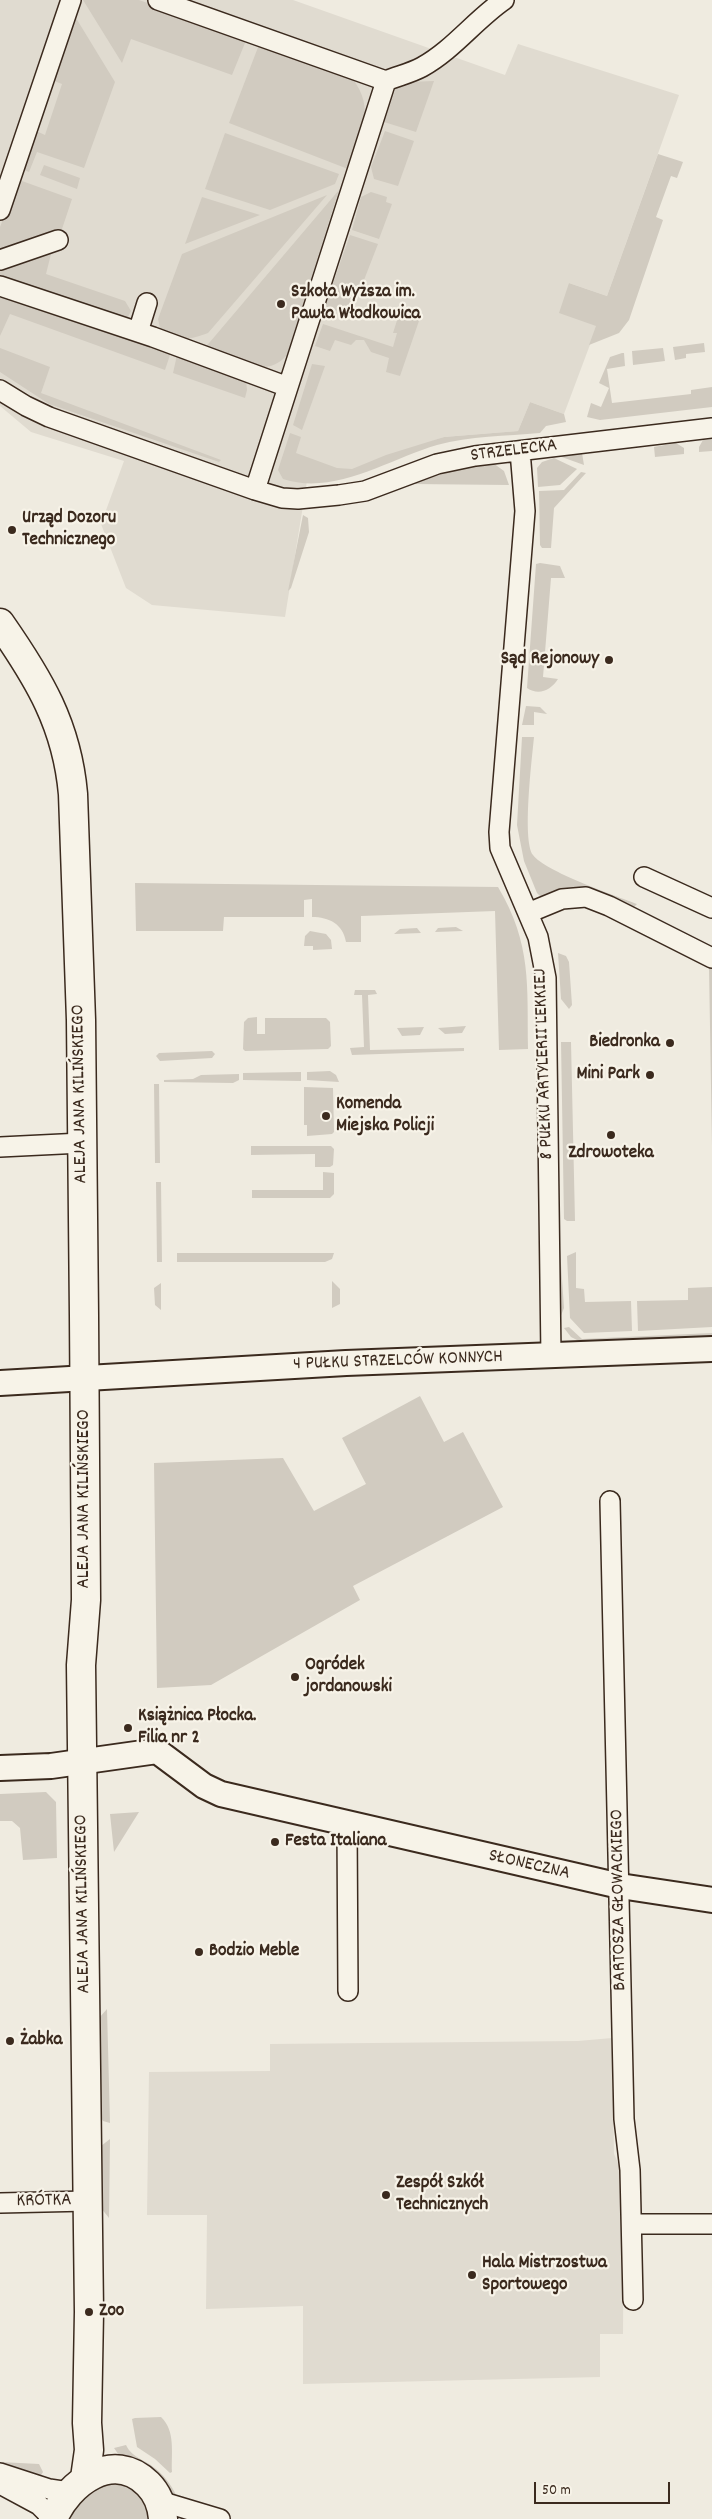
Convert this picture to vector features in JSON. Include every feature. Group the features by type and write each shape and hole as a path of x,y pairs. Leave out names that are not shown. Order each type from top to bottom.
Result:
{"main road":[{"name":"ALEJA JANA KILIŃSKIEGO","path":"0,623 35,675 49,701 60,730 71,775 81,1020 86,1572 82,1665 82,1762 89,2392 87,2423 89,2450 77,2485"},
{"name":"ALEJA JANA KILIŃSKIEGO","path":"89,2392 105,2446 120,2469"},
{"path":"53,2519 77,2485 101,2471 120,2469 134,2473 144,2481 161,2510"}],"street":[{"path":"0,210 72,0"},
{"path":"158,0 386,81 423,66 450,46 483,14 504,0"},
{"path":"254,490 386,81"},
{"path":"0,260 58,240"},
{"path":"0,286 138,332 288,386"},
{"path":"138,332 147,303"},
{"name":"STRZELECKA","path":"0,390 41,414 254,490 282,498 321,497 365,491 437,464 475,456 712,428"},
{"name":"8 PUŁKU ARTYLERII LEKKIEJ","path":"520,451 525,511 499,832 500,848 538,937 546,978 551,1356"},
{"path":"644,877 712,908"},
{"path":"528,913 562,899 586,897 609,906 712,958"},
{"path":"0,1147 82,1143"},
{"name":"4 PUŁKU STRZELCÓW KONNYCH","path":"0,1383 346,1363 712,1349"},
{"name":"BARTOSZA GŁOWACKIEGO","path":"610,1501 624,2119 630,2170 633,2300"},
{"name":"SŁONECZNA","path":"82,1762 157,1751 204,1786 221,1794 620,1886 712,1900"},
{"path":"0,1768 51,1766 82,1762"},
{"path":"347,1824 348,1991"},
{"name":"KRÓTKA","path":"0,2203 88,2201"},
{"path":"632,2224 712,2224"},
{"path":"0,2473 49,2489 77,2485"},
{"path":"0,2484 39,2505 53,2519"},
{"path":"161,2510 220,2519"}],"shaded area":[{"name":"Szkoła Wyższa im. Pawła Włodkowica","path":"0,0 293,0 505,75 518,44 679,95 607,296 569,283 597,326 564,414 530,402 518,431 444,437 343,473 307,481 285,617 152,605 126,588 101,524 124,461 31,432 0,406"},
{"path":"83,0 139,0 247,38 232,75 131,39 122,63"},
{"path":"76,18 115,82 84,168 37,152 29,172 24,170 34,130 45,135 62,84 54,81"},
{"path":"260,42 352,78 364,101 365,112 361,134 348,169 229,123"},
{"path":"434,81 416,132 384,122 396,88 408,82"},
{"path":"385,131 414,141 398,186 374,179 371,167"},
{"path":"225,133 339,174 335,184 270,210 205,189"},
{"path":"658,154 683,162 677,178 671,176 656,217 663,220 629,320 619,333 589,345 596,326 559,313 569,283 607,296"},
{"path":"44,165 80,178 77,189 40,175"},
{"path":"22,181 72,199 61,232 0,250 0,227 16,185"},
{"path":"339,190 287,355 278,363 258,367 247,366 204,349"},
{"path":"371,192 387,197 386,202 392,204 379,239 352,230 361,197"},
{"path":"327,195 208,333 183,338 160,328 158,319 182,254"},
{"path":"202,197 260,215 185,244"},
{"path":"350,235 378,244 350,316 325,306"},
{"path":"49,251 51,254 46,274 125,301 131,311 127,319 0,278 0,266"},
{"path":"0,290 171,352 165,370 10,314 0,336"},
{"path":"400,311 420,318 400,376 386,372 389,358 371,352 364,340 356,340 351,345 335,340 330,351 315,346 323,324 393,347 397,333 393,333"},
{"path":"704,343 705,352 686,354 686,358 675,360 673,347"},
{"path":"0,348 50,367 41,393 221,460 219,462 49,404 0,372"},
{"path":"663,348 665,361 633,365 632,351"},
{"path":"624,353 625,366 607,369 612,403 691,394 691,390 712,387 712,407 600,420 587,417 591,403 601,407 609,388 599,383 610,357"},
{"path":"177,355 246,381 247,390 245,398 173,373"},
{"path":"312,364 325,366 302,430 293,425"},
{"path":"530,402 564,414 566,422 546,426 540,433 475,438 437,445 362,474 322,483 303,483 283,479 278,470 290,433 301,437 296,453 337,468 352,469 386,455 444,437 518,431"},
{"path":"712,439 712,451 699,452 699,447 703,440"},
{"path":"676,443 684,448 684,454 655,457 654,447"},
{"path":"582,453 584,465 559,456"},
{"path":"554,458 577,469 560,485 538,487 537,468 542,462"},
{"path":"493,463 504,471 509,485 412,484 449,472"},
{"path":"581,472 586,473 554,508 551,548 542,548 540,545 539,491 564,490"},
{"path":"303,515 308,518 309,532 291,588 288,591"},
{"path":"536,564 560,566 565,578 551,578 543,677 558,679 548,689 536,692 527,688"},
{"path":"526,706 540,707 547,714 534,712 534,725 522,725"},
{"path":"522,737 534,737 528,817 528,833 533,855 565,875 637,904 630,911 540,896 537,893 524,861 517,825"},
{"path":"135,883 498,887 517,928 522,947 527,985 528,1049 499,1050 495,911 361,916 361,942 346,942 342,931 334,923 324,918 312,917 312,899 304,900 304,917 224,917 223,931 136,931"},
{"path":"456,927 463,931 435,932 438,928"},
{"path":"417,928 421,933 394,934 400,929"},
{"path":"310,931 326,934 331,940 332,949 313,950 313,946 304,946 305,936"},
{"path":"558,953 566,956 569,962 572,1005 569,1009 561,999"},
{"path":"709,967 712,968 712,1146"},
{"path":"355,990 375,990 377,994 368,995 370,1050 464,1048 464,1051 352,1055 350,1048 364,1047 362,995 354,995"},
{"path":"257,1017 257,1034 265,1034 265,1018 326,1018 330,1022 331,1046 328,1049 245,1051 243,1049 244,1022 248,1018"},
{"path":"466,1026 462,1033 445,1034 438,1028"},
{"path":"424,1027 420,1035 402,1036 397,1028"},
{"path":"557,1035 557,1045 560,1227 555,1038"},
{"path":"561,1042 571,1042 575,1221 564,1219"},
{"path":"212,1051 215,1054 212,1058 160,1061 156,1056 159,1053"},
{"path":"330,1071 336,1075 339,1082 307,1080 307,1072"},
{"path":"301,1072 301,1081 243,1080 243,1073"},
{"path":"239,1074 239,1080 233,1083 164,1082 164,1080 193,1079 201,1075"},
{"path":"154,1084 159,1084 160,1163 155,1163"},
{"path":"304,1087 333,1088 334,1132 332,1134 307,1136 307,1125 304,1125"},
{"path":"251,1146 331,1146 334,1149 333,1165 330,1167 315,1167 315,1154 251,1155"},
{"path":"323,1172 334,1173 334,1194 330,1198 252,1198 252,1190 323,1190"},
{"path":"156,1182 161,1182 162,1262 157,1262"},
{"path":"560,1249 564,1308 560,1318 558,1253"},
{"path":"576,1252 576,1288 584,1289 585,1302 631,1301 632,1331 584,1333 570,1318 567,1256"},
{"path":"177,1253 334,1253 332,1259 325,1262 177,1262"},
{"path":"332,1281 340,1289 340,1304 332,1308"},
{"path":"161,1283 161,1310 155,1305 154,1288"},
{"path":"712,1287 712,1327 638,1331 637,1301 688,1300 688,1288"},
{"path":"569,1327 582,1339 712,1333 712,1339 583,1343 571,1337 564,1328"},
{"path":"420,1396 444,1442 463,1432 503,1507 353,1586 360,1600 211,1685 157,1688 154,1463 283,1458 314,1511 366,1484 342,1438"},
{"path":"46,1792 56,1802 57,1858 23,1860 20,1828 12,1821 0,1821 0,1794"},
{"path":"139,1812 114,1852 110,1814"},
{"path":"107,2009 110,2123 103,2121 99,2114 99,2018"},
{"name":"Zespół Szkół Technicznych","path":"612,2038 614,2154 624,2176 623,2334 600,2334 600,2377 303,2384 303,2306 206,2309 207,2215 147,2215 149,2072 270,2071 270,2044 578,2041"},
{"path":"110,2139 109,2218 101,2208 101,2146"},
{"path":"161,2417 166,2423 171,2436 172,2472 170,2473 155,2459 137,2447 132,2419"},
{"path":"126,2445 132,2453 163,2476 179,2501 123,2461 114,2448"},
{"path":"0,2462 39,2464 43,2472 40,2477"},
{"path":"107,2483 131,2485 144,2499 150,2519 68,2519 88,2492"}],"place":[{"name":"Szkoła Wyższa im. Pawła Włodkowica","path":"281,304"},
{"name":"Urząd Dozoru Technicznego","path":"12,530"},
{"name":"Sąd Rejonowy","path":"609,660"},
{"name":"Biedronka","path":"670,1043"},
{"name":"Mini Park","path":"650,1075"},
{"name":"Komenda Miejska Policji","path":"326,1116"},
{"name":"Zdrowoteka","path":"611,1135"},
{"name":"Ogródek jordanowski","path":"295,1677"},
{"name":"Książnica Płocka. Filia nr 2","path":"128,1728"},
{"name":"Festa Italiana","path":"275,1842"},
{"name":"Bodzio Meble","path":"199,1952"},
{"name":"Żabka","path":"10,2041"},
{"name":"Zespół Szkół Technicznych","path":"386,2195"},
{"name":"Hala Mistrzostwa Sportowego","path":"472,2275"},
{"name":"Zoo","path":"89,2312"}]}
